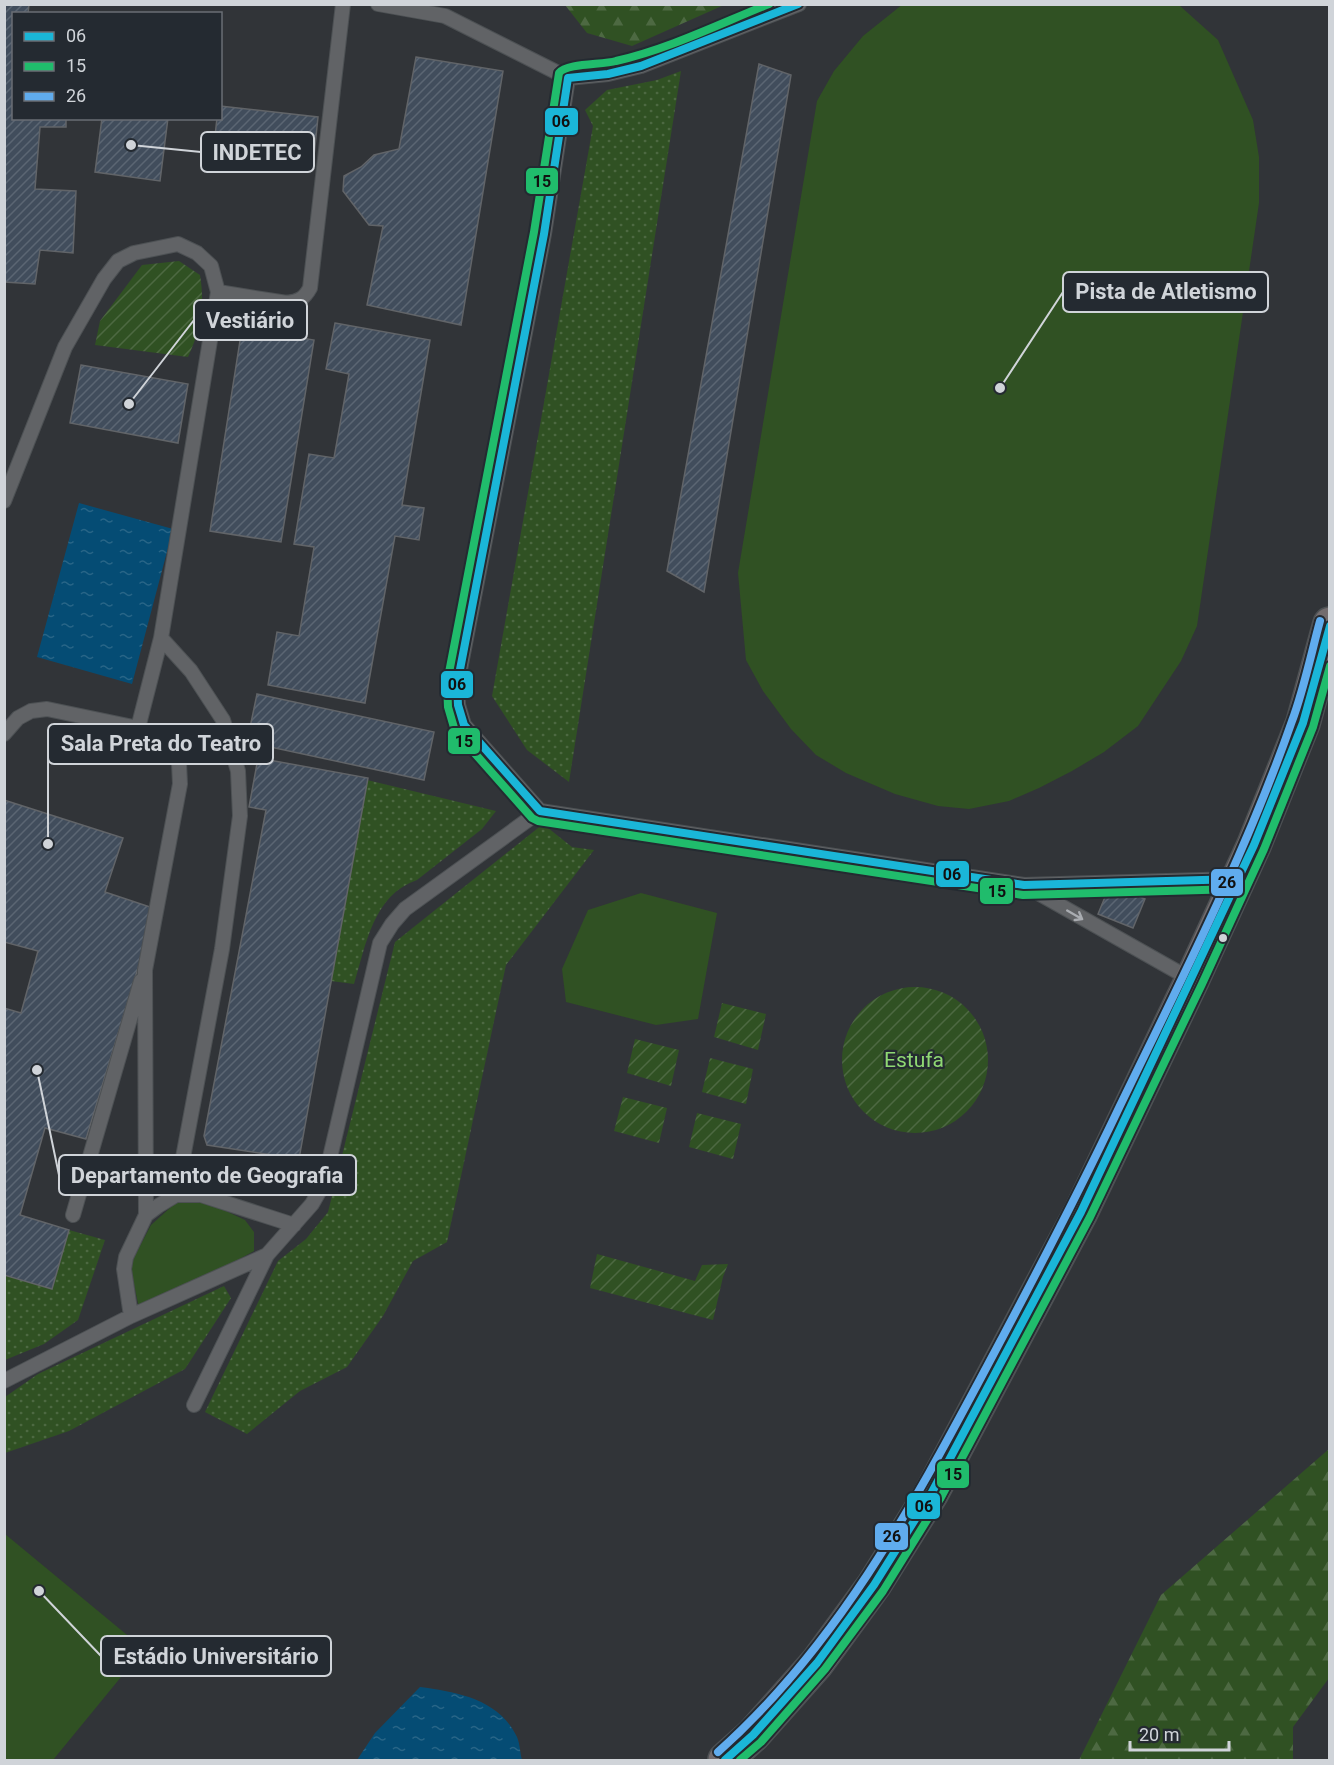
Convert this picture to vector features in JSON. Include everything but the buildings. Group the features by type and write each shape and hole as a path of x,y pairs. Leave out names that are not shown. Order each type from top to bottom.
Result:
{"highway":[{"path":"725,1761 753,1735 817,1664 874,1585 931,1494 1081,1212 1254,845 1304,723 1329,624"}],"lane":[{"path":"218,292 287,303 298,302 305,297 310,288 343,4"},
{"path":"378,4 445,16 568,78 608,74 641,66 799,4"},
{"path":"568,78 544,234 457,685 458,705 464,724 540,811 1024,885 1238,879"},
{"path":"4,501 65,347 104,279 118,261 134,254 178,244 198,254 211,266 218,292 160,638 138,728"},
{"path":"160,638 191,671 223,720 238,771 240,816 222,949 176,1195"},
{"path":"4,734 18,718 31,711 47,709 138,728 166,739 175,749 179,763 180,784 145,970 73,1215"},
{"path":"194,1405 267,1255 312,1204 324,1183 380,944 392,924 405,909 540,811"},
{"path":"1024,885 1192,980"},
{"path":"145,970 146,1215"},
{"path":"131,1316 124,1269 130,1245 146,1215 176,1195 201,1195 294,1225"},
{"path":"4,1381 131,1316 267,1255"}],"green space":[{"path":"903,4 1179,5 1218,40 1253,120 1259,157 1259,203 1197,626 1181,661 1138,726 1104,752 1039,788 1009,801 969,809 938,806 895,794 846,773 816,755 791,729 763,691 746,660 738,573 817,101 834,71 863,36"},
{"path":"565,5 724,5 632,46 587,33"},
{"path":"681,71 569,782 527,750 492,696 593,126 585,110 607,90 657,80"},
{"path":"179,261 200,275 201,317 188,357 95,345 100,321 142,265"},
{"path":"367,780 496,811 482,829 417,880 402,887 390,897 374,923 354,984 331,981"},
{"path":"543,824 572,847 594,850 506,965 447,1242 413,1261 383,1316 347,1367 300,1391 247,1434 205,1412 278,1261 306,1239 328,1212 395,942"},
{"path":"641,893 717,913 698,1019 656,1025 566,1002 562,969 588,910"},
{"name":"Estufa","path":"915,987 943,993 955,999 966,1009 976,1020 982,1032 988,1060 982,1088 976,1100 966,1111 955,1121 943,1127 915,1133 887,1127 875,1121 864,1111 854,1100 848,1088 842,1060 848,1032 854,1020 864,1009 875,999 887,993"},
{"path":"722,1003 766,1014 758,1050 714,1037"},
{"path":"635,1039 679,1050 671,1086 627,1073"},
{"path":"710,1058 753,1069 746,1104 702,1092"},
{"path":"623,1097 667,1108 659,1143 614,1131"},
{"path":"697,1113 741,1124 733,1159 689,1147"},
{"path":"198,1198 245,1220 254,1232 254,1251 218,1271 139,1308 130,1265 151,1225 180,1199"},
{"path":"69,1230 105,1240 78,1320 44,1344 5,1360 4,1275 52,1289"},
{"path":"597,1254 695,1281 702,1265 728,1264 713,1320 590,1288"},
{"path":"224,1286 231,1298 185,1369 69,1431 5,1453 5,1397 38,1374"},
{"path":"1329,1449 1329,1678 1293,1727 1293,1760 1079,1760 1161,1595"},
{"path":"5,1534 144,1649 53,1760 5,1760"}],"water":[{"path":"79,503 173,529 132,684 37,657"},
{"path":"420,1687 462,1695 488,1706 509,1724 517,1737 522,1760 357,1760 375,1733"}],"transit line":[{"name":"15","path":"769,4 655,50 616,61 569,67 559,73 534,232 447,683 448,707 455,731 532,818 538,821 1023,895 1238,889"},
{"name":"06","path":"798,4 641,66 608,74 568,78 544,234 457,685 458,705 464,725 540,811 1024,885 1238,879"},
{"name":"26","path":"718,1752 799,1668 835,1622 868,1574 928,1474 1001,1340 1101,1145 1187,968 1254,821 1296,709 1320,621"},
{"name":"06","path":"725,1760 753,1735 817,1663 874,1585 931,1494 1081,1212 1254,845 1303,723 1330,626"},
{"name":"15","path":"740,1760 761,1742 825,1669 883,1591 940,1499 1090,1217 1202,984 1264,849 1313,727 1330,666"}],"place":[{"name":"INDETEC","path":"131,145"},
{"name":"Pista de Atletismo","path":"1000,388"},
{"name":"Vestiário","path":"129,404"},
{"name":"Sala Preta do Teatro","path":"48,844"},
{"name":"Departamento de Geografia","path":"37,1070"},
{"name":"Estádio Universitário","path":"39,1591"}]}
